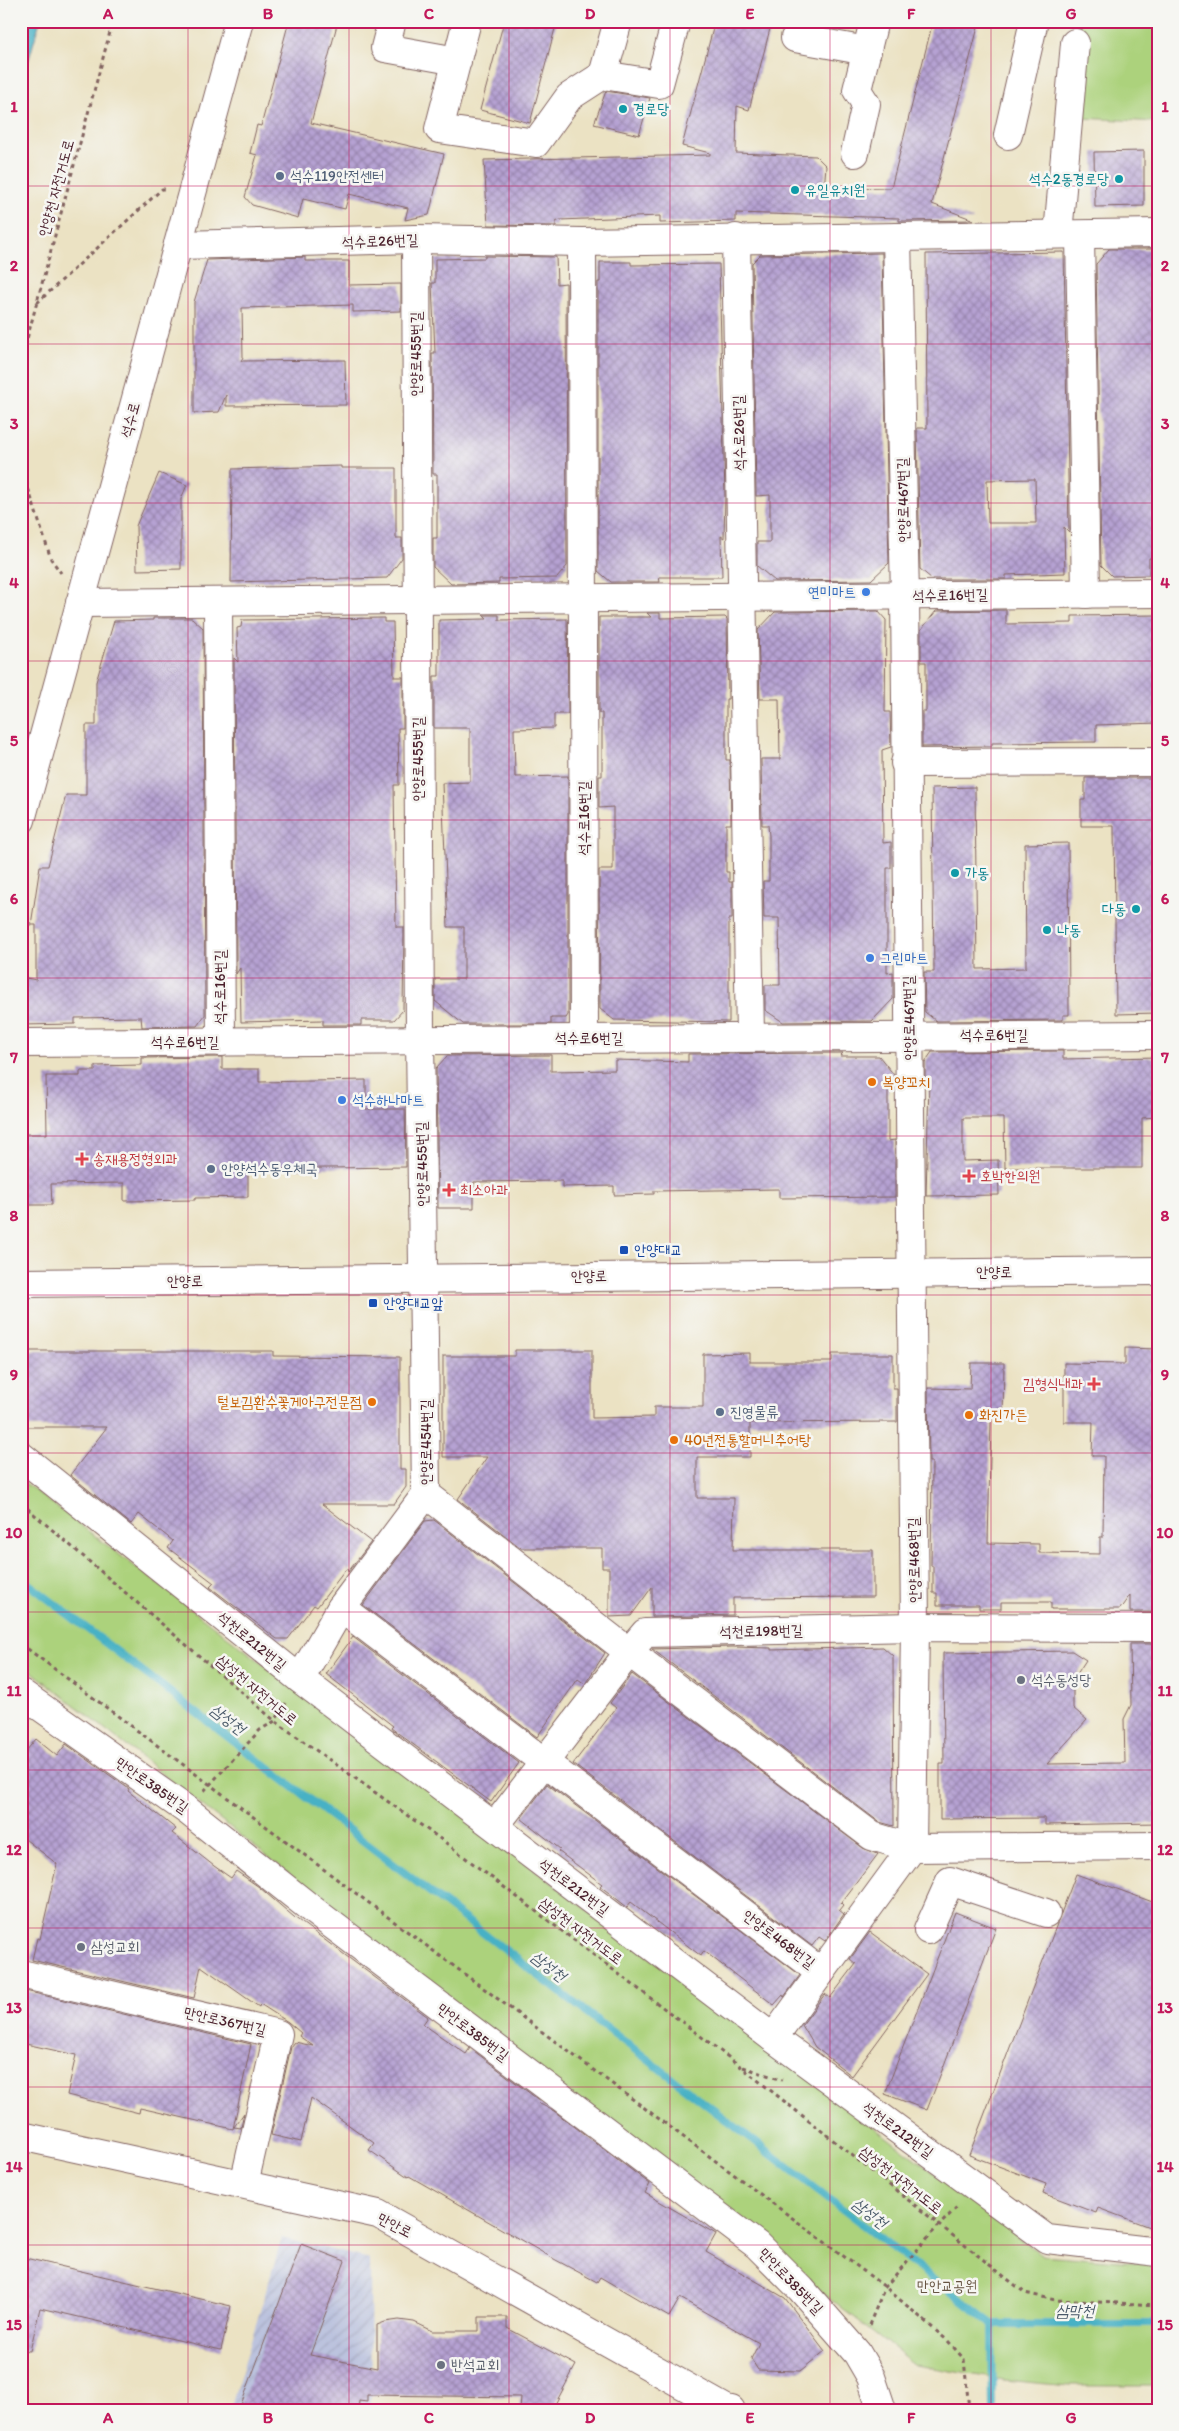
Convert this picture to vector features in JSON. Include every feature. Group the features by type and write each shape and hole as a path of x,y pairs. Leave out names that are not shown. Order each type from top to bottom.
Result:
{"street":[{"name":"석수로","path":"21,820 240,21"},
{"path":"392,21 385,48 457,61"},
{"path":"467,21 439,129 536,143 569,97 604,75 659,84 672,22"},
{"path":"604,75 618,21"},
{"path":"855,153 866,104 857,90 874,21"},
{"path":"1008,135 1034,21"},
{"path":"795,38 867,51"},
{"path":"1075,43 1069,234 1086,594"},
{"name":"석수로26번길","path":"178,245 416,239 582,242 736,238 1158,233"},
{"name":"안양로467번길","path":"897,237 905,596 911,1272"},
{"name":"석수로26번길","path":"736,238 742,598"},
{"name":"안양로455번길","path":"416,239 420,1039 424,1278"},
{"path":"582,242 584,598"},
{"name":"석수로16번길","path":"80,603 1158,593"},
{"name":"석수로16번길","path":"584,598 584,1038"},
{"path":"742,598 750,1036"},
{"name":"석수로16번길","path":"218,603 220,1042"},
{"path":"905,763 1158,762"},
{"name":"석수로6번길","path":"21,1043 1158,1034"},
{"name":"안양로","path":"21,1283 911,1272 1158,1271"},
{"name":"안양로468번길","path":"773,2038 912,1848 915,1627 911,1272"},
{"name":"안양로454번길","path":"300,1679 341,1608 426,1494 424,1278"},
{"name":"석천로212번길","path":"21,1456 300,1679 773,2038 1047,2239 1097,2247 1158,2252"},
{"path":"426,1494 629,1652 872,1836 912,1848 1158,1846"},
{"path":"341,1608 545,1761"},
{"name":"석천로198번길","path":"495,1826 645,1633 915,1627 1158,1628"},
{"name":"만안로385번길","path":"21,1693 188,1811 314,1911 756,2245 801,2288 857,2353 872,2377 882,2410"},
{"name":"안양로468번길","path":"545,1761 821,1972"},
{"path":"928,1930 950,1881 1046,1913"},
{"name":"만안로367번길","path":"21,1974 278,2034 244,2184"},
{"name":"만안로","path":"21,2136 378,2214 726,2409 731,2410"}],"path":[{"name":"안양천 자전거도로","path":"21,361 113,21"},
{"path":"37,304 162,189 194,187"},
{"path":"21,466 51,559 80,603"},
{"name":"삼성천 자전거도로","path":"21,1503 275,1721 454,1849 740,2066 1026,2293 1055,2300 1158,2305"},
{"path":"21,1644 884,2287 948,2341 964,2359 969,2410"},
{"path":"210,1784 230,1760 255,1735 275,1721"},
{"path":"857,2353 884,2287 940,2224"}],"shaded area":[{"path":"282,2238 370,2259 371,2410 230,2410"}],"green space":[{"path":"1077,21 1158,21 1158,122 1081,118 1075,43"},
{"name":"만안교공원","path":"21,1480 1042,2255 1158,2264 1158,2386 1069,2386 1004,2380 915,2365 21,1663"}],"water":[{"path":"21,21 40,21 21,87"}],"building":[{"path":"289,21 338,21 311,123 444,154 429,215 405,220 408,208 349,194 345,209 303,199 298,218 252,205 245,197 257,155 250,153 257,125 261,126"},
{"path":"504,21 557,21 530,123 480,110"},
{"path":"715,21 772,21 749,110 737,106 736,153 816,156 826,166 824,189 891,188 933,21 956,21 978,27 932,204 974,220 899,221 899,218 736,213 736,221 660,223 660,216 560,220 556,222 556,226 488,225 484,160 710,155 710,153 682,146"},
{"name":"경로당","path":"606,91 650,98 639,135 594,124"},
{"name":"석수2동경로당","path":"1144,151 1144,206 1095,207 1094,152"},
{"path":"1109,249 1158,249 1158,558 1149,558 1149,575 1112,576 1101,565 1096,264"},
{"path":"1064,252 1069,532 1064,527 1065,573 1006,575 1006,579 932,579 920,569 917,428 927,428 926,254","holes":["1035,479 1036,523 988,523 987,480"]},
{"path":"882,253 889,563 871,580 775,581 757,566 757,542 770,542 770,495 756,496 752,263 760,255"},
{"path":"485,256 556,257 557,284 566,283 567,566 557,578 499,579 499,583 451,584 433,567 433,538 437,538 437,474 433,474 432,353 435,353 432,283 435,283 435,259 485,258"},
{"path":"305,257 305,261 349,261 349,285 401,284 401,311 353,312 353,305 242,308 243,357 241,361 345,360 346,405 226,406 226,395 219,412 194,413 194,302 207,260"},
{"path":"600,262 631,262 631,265 719,264 725,496 724,538 721,536 722,577 659,577 660,582 611,582 598,571 598,282 600,282"},
{"path":"341,466 341,468 396,468 396,538 402,538 402,558 387,578 231,582 232,469"},
{"path":"159,473 187,485 181,499 181,569 137,570 136,526"},
{"path":"1006,610 1006,624 1072,623 1072,616 1158,615 1158,723 1096,725 1096,742 992,743 992,746 922,747 922,711 926,711 926,662 921,662 921,630 936,611"},
{"path":"878,611 886,620 885,712 890,712 891,747 882,750 883,843 891,842 891,868 887,868 887,973 893,972 893,999 872,1021 783,1022 765,1010 765,985 780,985 779,918 764,918 763,881 769,881 769,836 768,825 762,825 761,759 780,759 779,699 760,699 758,630 775,612"},
{"path":"647,613 660,613 660,618 725,617 727,619 728,699 726,699 726,760 730,760 731,824 726,824 726,872 729,872 729,882 732,882 732,919 729,919 729,1022 614,1020 600,1009 599,870 613,870 613,807 599,808 599,776 602,776 602,713 599,713 599,617 651,617"},
{"path":"483,615 499,615 499,620 567,619 568,714 554,714 554,728 514,729 515,777 568,776 568,1015 566,1018 551,1018 551,1024 463,1024 435,1001 435,979 464,979 464,927 448,927 442,783 470,782 470,728 434,728 434,676 439,676 439,620 487,619"},
{"path":"153,618 192,618 203,628 205,1015 197,1026 142,1027 141,1017 75,1018 75,1024 21,1025 21,977 36,980 36,925 31,925 40,866 48,866 66,795 86,795 86,725 96,725 96,682 114,621 153,620"},
{"path":"384,618 384,622 393,622 394,677 403,677 403,728 398,728 399,785 394,785 396,927 404,927 403,1010 394,1020 361,1020 361,1025 323,1025 323,1020 241,1022 240,968 236,974 234,658 238,662 237,628 241,627 242,620"},
{"name":"다동","path":"1085,778 1158,778 1158,1013 1116,1014 1114,826 1081,826 1081,800 1085,800"},
{"path":"975,787 977,969 1026,968 1025,844 1068,843 1069,1015 1063,1015 1063,1020 936,1021 925,1012 924,972 934,972 932,788"},
{"path":"1063,1051 1063,1059 1158,1057 1158,1117 1142,1118 1142,1168 1005,1168 1004,1118 963,1118 963,1161 998,1160 999,1195 926,1196 929,1081 925,1081 925,1062 932,1052"},
{"path":"843,1053 840,1056 879,1056 894,1075 894,1082 888,1082 888,1141 895,1140 895,1197 779,1198 779,1189 654,1191 654,1194 614,1195 614,1186 562,1187 562,1181 474,1182 474,1208 438,1208 436,1068 447,1056 551,1055 551,1071 615,1070 615,1060 688,1062 688,1054"},
{"path":"222,1057 222,1069 259,1069 259,1082 366,1080 366,1109 405,1109 406,1167 248,1169 248,1197 195,1198 195,1200 124,1201 124,1183 51,1184 52,1205 21,1205 21,1134 47,1134 46,1076 80,1076 80,1071 95,1071 95,1066 142,1065 142,1058"},
{"path":"1125,1348 1158,1349 1158,1612 1130,1612 1130,1595 1120,1609 1051,1609 1051,1602 1001,1602 1001,1609 979,1609 979,1605 937,1605 937,1593 933,1593 933,1566 931,1566 932,1462 929,1462 928,1388 970,1389 971,1363 1004,1363 1003,1418 991,1418 988,1543 1039,1544 1039,1553 1100,1554 1100,1537 1103,1537 1104,1456 1092,1456 1093,1422 1064,1422 1064,1363 1125,1364"},
{"path":"515,1350 592,1350 592,1418 654,1417 654,1407 703,1407 703,1354 750,1353 750,1362 832,1362 832,1354 893,1354 893,1388 897,1388 897,1422 750,1423 750,1457 697,1457 697,1498 734,1498 733,1550 873,1550 873,1597 733,1598 733,1615 652,1617 652,1587 631,1616 609,1617 609,1568 602,1568 602,1548 521,1548 458,1499 487,1457 443,1457 443,1356 515,1356"},
{"path":"28,1351 273,1351 273,1356 400,1357 400,1469 406,1469 406,1487 394,1504 322,1504 371,1542 348,1572 347,1568 317,1607 314,1605 288,1639 277,1639 210,1587 214,1583 168,1548 173,1541 139,1514 131,1524 70,1475 107,1427 21,1427 21,1362 28,1362"},
{"path":"434,1520 605,1653 585,1684 578,1679 537,1737 363,1605 425,1521"},
{"path":"353,1637 519,1763 491,1802 391,1728 393,1726 326,1674"},
{"path":"1130,1644 1158,1644 1158,1823 1045,1825 1045,1818 940,1819 940,1764 944,1764 943,1653 1072,1651 1086,1660 1073,1680 1073,1708 1087,1720 1047,1764 1125,1763 1124,1719 1131,1705"},
{"path":"883,1647 893,1656 894,1826 879,1822 652,1649 771,1648 771,1650"},
{"path":"632,1674 863,1848 878,1854 841,1903 843,1905 839,1910 844,1914 825,1941 819,1937 812,1946 573,1764 616,1708 610,1703"},
{"path":"36,1739 57,1756 66,1744 129,1789 128,1791 176,1829 172,1833 214,1866 231,1878 236,1871 259,1887 294,1917 428,2017 423,2024 466,2054 470,2048 540,2101 538,2103 554,2111 650,2184 645,2193 716,2234 706,2252 785,2298 825,2351 800,2371 758,2370 751,2359 759,2343 680,2298 669,2317 600,2277 597,2282 554,2259 408,2177 369,2150 374,2143 311,2098 301,2142 271,2135 291,2047 295,2042 313,2046 299,2036 301,2033 288,2022 260,2004 259,2007 201,1966 194,1998 32,1960 37,1938 40,1939 57,1864 21,1836 21,1757"},
{"path":"547,1784 800,1975 784,1997 783,1995 774,2005 704,1951 701,1956 631,1902 627,1907 600,1886 602,1884 558,1851 560,1849 522,1819"},
{"path":"1076,1874 1158,1904 1158,2212 1152,2228 1098,2208 1096,2213 1043,2193 1046,2184 969,2155"},
{"path":"955,1912 996,1928 927,2110 885,2094"},
{"path":"870,1932 927,1974 852,2076 815,2047 802,2025 825,1994 830,1998 856,1964 850,1959"},
{"path":"21,1990 251,2044 233,2129 140,2108 139,2113 67,2095 76,2055 21,2043"},
{"path":"244,2113 241,2128 234,2127"},
{"path":"301,2244 345,2261 310,2355 377,2368 377,2325 399,2320 414,2322 433,2331 479,2331 479,2317 507,2317 507,2328 576,2365 552,2410 520,2410 521,2397 367,2395 367,2402 359,2401 358,2410 239,2410"},
{"path":"21,2257 231,2306 221,2350 40,2308 30,2351 21,2350"}],"waterway":[{"name":"삼성천","path":"21,1578 992,2324 993,2410"},
{"name":"삼막천","path":"992,2324 1158,2324"}],"place":[{"name":"경로당","path":"623,109"},
{"name":"석수119안전센터","path":"280,176"},
{"name":"석수2동경로당","path":"1119,179"},
{"name":"유일유치원","path":"795,190"},
{"name":"연미마트","path":"866,592"},
{"name":"가동","path":"955,873"},
{"name":"다동","path":"1136,909"},
{"name":"나동","path":"1047,930"},
{"name":"그린마트","path":"870,958"},
{"name":"복양꼬치","path":"872,1082"},
{"name":"석수하나마트","path":"342,1100"},
{"name":"송재용정형외과","path":"82,1159"},
{"name":"안양석수동우체국","path":"211,1169"},
{"name":"호박한의원","path":"969,1176"},
{"name":"최소아과","path":"449,1190"},
{"name":"안양대교","path":"624,1250"},
{"name":"안양대교앞","path":"373,1303"},
{"name":"김형식내과","path":"1094,1384"},
{"name":"털보김환수꽃게아구전문점","path":"372,1402"},
{"name":"진영물류","path":"720,1412"},
{"name":"화진가든","path":"969,1415"},
{"name":"40년전통할머니추어탕","path":"674,1440"},
{"name":"석수동성당","path":"1021,1680"},
{"name":"삼성교회","path":"81,1947"},
{"name":"반석교회","path":"441,2365"}]}
